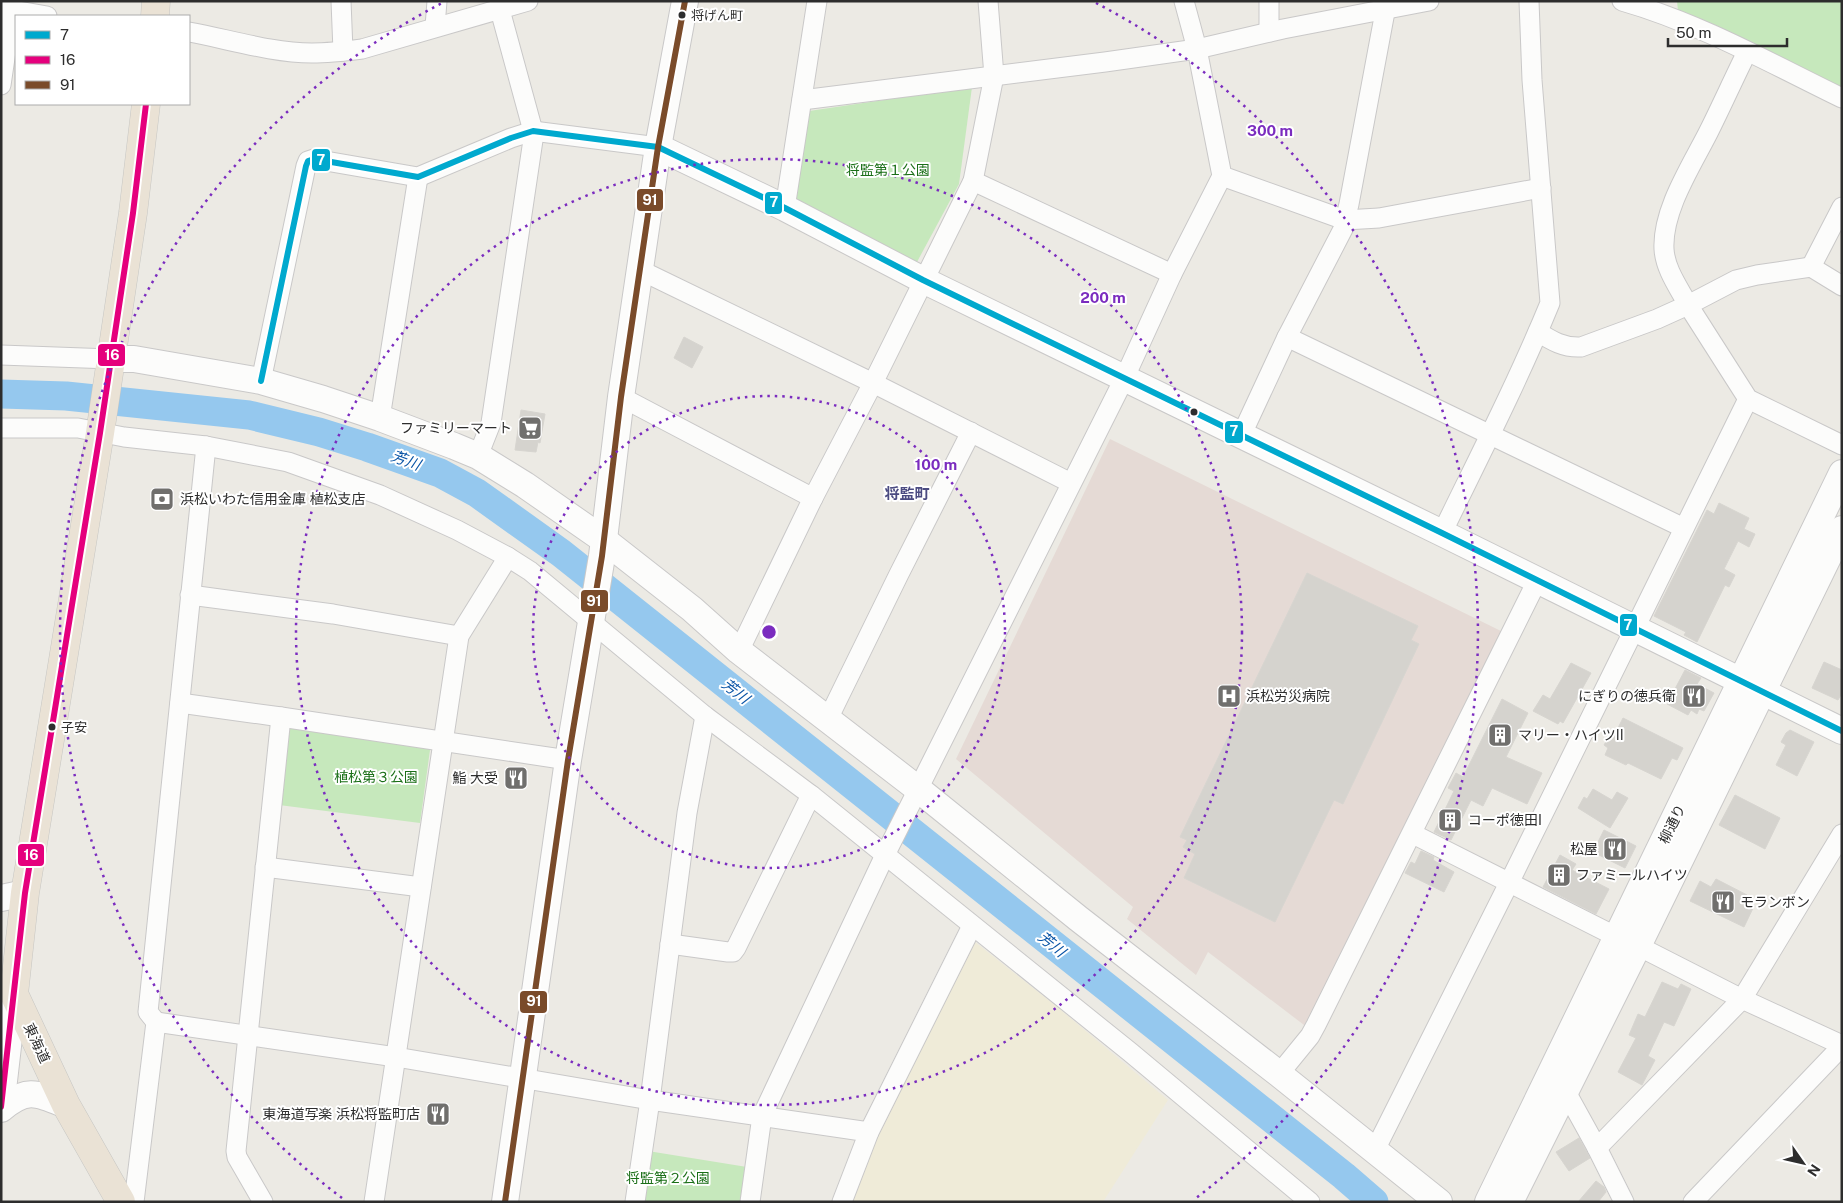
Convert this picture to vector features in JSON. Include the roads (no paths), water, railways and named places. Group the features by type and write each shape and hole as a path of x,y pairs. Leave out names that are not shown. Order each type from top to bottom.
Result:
{"highway":[{"path":"155,15 156,1"},
{"path":"4,985 13,896 100,429 133,214 146,105"},
{"name":"東海道","path":"4,985 66,1105 121,1202"}],"street":[{"path":"341,1 343,51"},
{"path":"435,27 437,1"},
{"path":"190,32 274,49 311,53 343,51 362,49 528,1"},
{"path":"505,1202 568,760 603,548 621,397 658,147 685,1"},
{"path":"785,208 817,1"},
{"path":"739,651 813,498 873,383 973,181 994,76 988,1"},
{"path":"750,1202 762,1116 887,852 1124,379 1172,274 1222,176 1197,49 1184,1"},
{"path":"1269,1 1269,32"},
{"path":"802,100 1197,49 1386,6 1429,1"},
{"path":"1442,532 1538,332 1550,298 1532,80 1529,1"},
{"path":"1622,1 1650,9 1682,22 1842,98"},
{"path":"1241,436 1287,337 1343,229 1386,6"},
{"path":"1,85 7,9 41,15"},
{"path":"478,456 490,422 533,132 500,10"},
{"path":"1747,52 1667,219 1664,233 1664,251 1670,272 1688,305 1748,399 1842,445"},
{"path":"261,381 308,161 314,159 418,177 511,138 533,132 658,147 785,208 923,280 1124,379 1442,532 1537,581 1842,730"},
{"path":"1222,176 1345,220 1378,218 1541,188"},
{"path":"380,418 418,177"},
{"path":"973,181 1172,274"},
{"path":"1812,266 1842,207"},
{"path":"1538,332 1563,345 1581,347 1657,320 1736,280 1812,266 1842,286"},
{"path":"640,270 873,383 1072,483"},
{"path":"1287,337 1684,528"},
{"path":"1,355 110,365 134,359 261,381 380,418 478,456 525,486 603,548 692,609 739,651 828,719 916,794 1279,1074 1439,1202"},
{"path":"621,397 813,498"},
{"path":"1375,1150 1748,399"},
{"path":"1,428 100,429 206,446 288,462 380,495 458,530 508,557 592,617 618,645 705,716 887,852 972,926 1130,1052 1310,1202"},
{"path":"828,719 970,432"},
{"path":"206,446 148,1012 156,1022 396,1058 650,1100 869,1132"},
{"name":"柳通り","path":"1488,1202 1627,941 1752,686 1842,473"},
{"name":"柳通り","path":"1752,686 1842,529"},
{"path":"374,1202 459,636 508,557"},
{"path":"1279,1074 1310,1036 1316,1025 1413,834 1537,581"},
{"path":"190,595 332,614 459,636"},
{"path":"180,703 568,760"},
{"path":"635,1202 687,813 705,716"},
{"path":"263,1202 237,1157 236,1151 281,717"},
{"path":"670,944 733,952 811,795"},
{"path":"1413,834 1742,999 1842,1046 1693,1202"},
{"path":"1597,1148 1742,999 1842,834"},
{"path":"266,868 421,887"},
{"path":"842,1202 869,1132 972,926"},
{"name":"柳通り","path":"1510,1202 1565,1090 1627,941"},
{"path":"1,1108 4,985"},
{"path":"134,1202 156,1022"},
{"path":"1565,1090 1624,1202"},
{"path":"1,1108 14,1098 28,1094 41,1095 66,1105"}],"waterway":[{"name":"芳川","path":"1,394 66,396 249,415 319,432 367,447 440,473 477,493 561,553 1344,1176 1374,1202"}],"place":[{"name":"将げん町","path":"682,15"},
{"name":"ファミリーマート","path":"530,428"},
{"name":"浜松いわた信用金庫 植松支店","path":"162,499"},
{"name":"浜松労災病院","path":"1229,696"},
{"name":"にぎりの徳兵衛","path":"1694,696"},
{"name":"子安","path":"52,727"},
{"name":"マリー・ハイツII","path":"1500,735"},
{"name":"鮨 大受","path":"516,778"},
{"name":"コーポ徳田I","path":"1450,820"},
{"name":"松屋","path":"1615,849"},
{"name":"ファミールハイツ","path":"1559,875"},
{"name":"モランボン","path":"1723,902"},
{"name":"東海道写楽 浜松将監町店","path":"438,1114"}],"district":[{"name":"将監町","path":"907,493"}],"park label":[{"name":"将監第１公園","path":"888,170"},
{"name":"植松第３公園","path":"376,777"},
{"name":"将監第２公園","path":"668,1178"}]}
